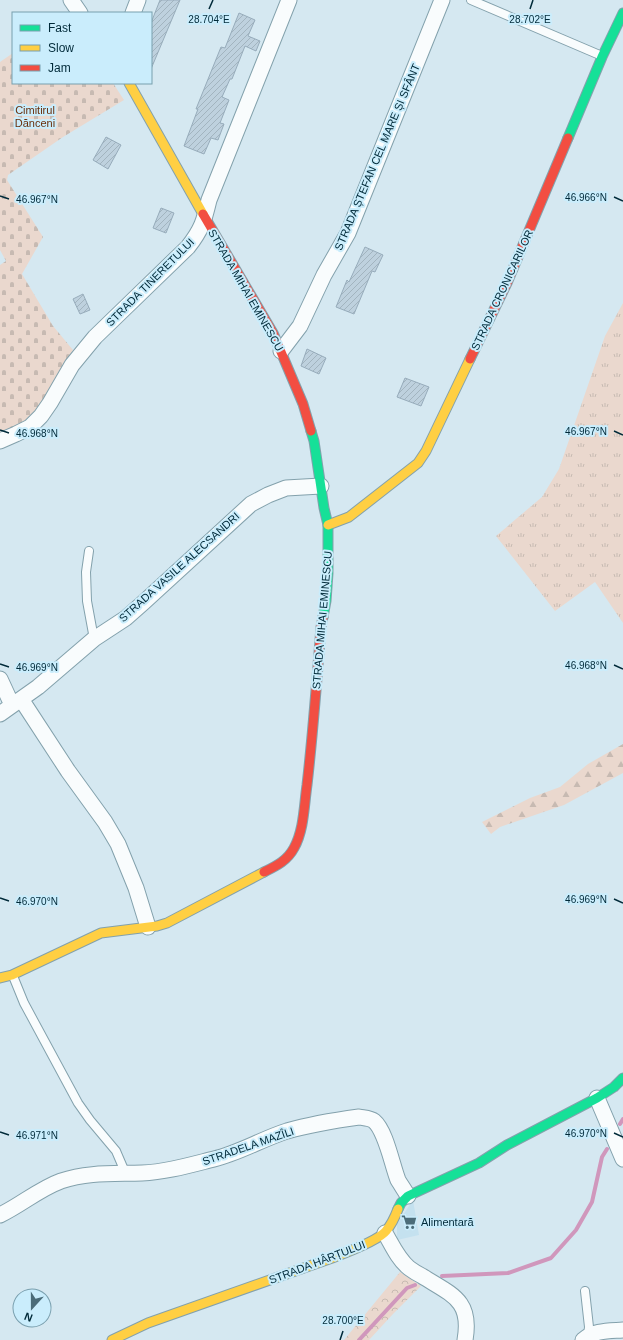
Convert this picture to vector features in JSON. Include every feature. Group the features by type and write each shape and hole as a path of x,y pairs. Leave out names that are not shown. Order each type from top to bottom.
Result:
{"street":[{"path":"71,0 79,12"},
{"path":"133,12 138,0"},
{"name":"STRADA TINERETULUI","path":"0,441 30,426 41,416 72,365 95,337 188,247 202,228 209,200 289,0"},
{"name":"STRADA ȘTEFAN CEL MARE ȘI SFÂNT","path":"282,351 300,326 324,275 348,233 442,0"},
{"name":"STRADA CRONICARILOR","path":"328,525 348,517 359,510 407,472 418,462 426,451 507,283 602,57 623,13"},
{"name":"STRADA MIHAI EMINESCU","path":"130,84 282,351 310,423 328,525 328,573 326,601 321,627 314,724 301,831 297,844 292,854 283,862 188,914 167,923 148,927"},
{"name":"STRADA VASILE ALECSANDRI","path":"11,706 38,687 94,639 126,618 251,504 286,488 321,486"},
{"path":"0,679 11,706 68,771 105,822 118,844 136,888 148,927 101,933 3,976"},
{"path":"465,1340 467,1326 463,1306 456,1298 410,1269 402,1261 385,1233 401,1203 408,1196 479,1164 507,1145 597,1098 614,1087 623,1078"},
{"path":"597,1098 623,1159"},
{"name":"STRADELA MAZÎLI","path":"0,1215 17,1207 43,1190 60,1182 77,1177 97,1173 142,1173 199,1163 233,1153 288,1131 359,1117 368,1118 374,1121 379,1127 398,1180 408,1196"},
{"name":"STRADA HÂRȚULUI","path":"112,1340 148,1323 332,1258 362,1246 385,1233"},
{"path":"586,1338 598,1332 623,1330"}],"lane":[{"path":"471,0 602,57"},
{"path":"89,551 86,572 87,601 94,639"},
{"path":"3,976 24,1003 78,1103 116,1151 124,1172"},
{"path":"585,1291 589,1327 586,1338"}],"shaded area":[{"path":"413,1200 419,1235 397,1240 397,1224"}],"green space":[{"name":"Cimitirul Dănceni","path":"12,54 12,84 114,84 124,100 63,137 8,175 7,180 43,237 22,274 53,326 73,350 36,415 0,435 0,265 6,261 0,250 0,62"},
{"path":"623,303 623,623 595,582 555,611 496,536 542,497 559,469 605,336"},
{"path":"623,744 623,773 564,805 500,827 491,834 482,822 530,798 560,787 588,764"},
{"path":"400,1272 421,1286 369,1340 344,1340"}],"building":[{"path":"160,0 180,0 152,67 152,20"},
{"path":"239,13 255,20 248,36 260,41 256,51 245,46 232,79 230,79 222,97 229,100 220,123 224,124 218,140 211,138 204,154 184,146 198,109 196,109 221,47 225,48"},
{"path":"106,137 121,145 108,169 93,160"},
{"path":"161,208 174,213 166,233 153,228"},
{"path":"365,247 383,255 375,272 372,271 354,314 336,307 347,280 349,282"},
{"path":"83,294 90,310 80,314 73,299"},
{"path":"307,349 326,358 319,374 301,366"},
{"path":"405,378 429,387 421,406 397,397"}],"waterway":[{"path":"620,1124 623,1119"},
{"path":"442,1276 508,1273 551,1258 576,1230 592,1202 602,1157 607,1149"},
{"path":"359,1340 407,1288 415,1285"}],"traffic: fast":[{"path":"568,138 602,57 623,13"},
{"path":"311,431 328,525 328,573 323,617"},
{"path":"398,1209 401,1203 408,1196 479,1163 507,1145 597,1098 614,1087 623,1078"}],"traffic: slow":[{"path":"130,84 203,214"},
{"path":"328,525 349,517 418,463 426,451 470,359"},
{"path":"0,978 12,975 101,933 157,926 167,923 264,872"},
{"path":"112,1340 148,1323 332,1258 361,1246 382,1235 390,1226 398,1209"}],"traffic: jam":[{"path":"470,359 507,283 568,138"},
{"path":"203,214 273,333 303,404 311,431"},
{"path":"264,872 285,860 291,853 302,826 323,617"}],"place":[{"name":"Alimentară","path":"409,1222"}]}
